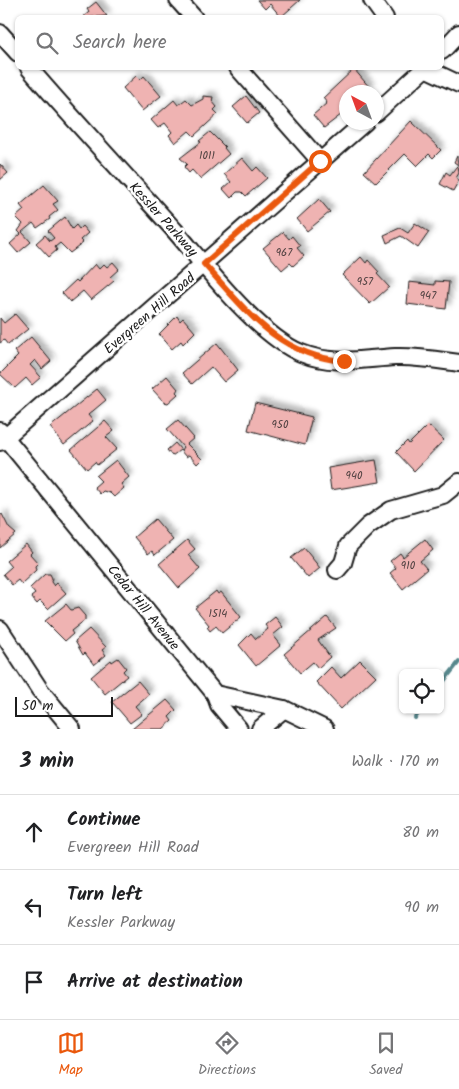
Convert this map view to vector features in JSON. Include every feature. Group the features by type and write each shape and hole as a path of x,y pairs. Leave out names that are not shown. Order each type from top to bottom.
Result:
{"street":[{"path":"178,0 191,15"},
{"path":"372,0 383,15"},
{"path":"0,33 15,50"},
{"path":"444,49 459,33"},
{"name":"Kessler Parkway","path":"32,70 204,264 254,318 279,339 301,353 330,360 357,362 395,357 424,358 459,363"},
{"path":"240,70 320,161"},
{"path":"384,106 423,70"},
{"path":"429,70 459,84"},
{"name":"Evergreen Hill Road","path":"2,437 204,264 356,130"},
{"name":"Cedar Hill Avenue","path":"2,437 215,694 219,705 239,729"},
{"path":"338,570 343,564 348,546 368,526 391,510 443,496 459,482"},
{"path":"0,629 40,690 72,729"},
{"path":"215,694 284,709 325,729"},
{"path":"260,729 284,709"}],"building":[{"path":"257,0 300,0 283,15 279,15 270,4 265,9"},
{"path":"96,2 106,15 86,15 89,12 87,9"},
{"path":"353,70 367,85 339,85 339,116 324,128 313,115 327,103 323,98"},
{"path":"136,76 140,80 144,76 161,96 142,111 123,88"},
{"path":"203,96 213,97 212,101 217,107 214,110 218,114 194,136 189,131 175,143 169,135 172,132 165,123 158,128 151,120 174,100 178,105 186,99 192,105 203,99"},
{"path":"246,96 259,113 247,123 233,107"},
{"path":"411,121 441,150 433,158 429,154 417,166 405,154 376,183 364,172"},
{"path":"210,132 225,147 229,154 200,179 192,170 189,173 184,167 187,164 180,158 201,142 199,141"},
{"path":"457,156 459,173 456,178 459,180 453,191 440,184 446,172 450,175 458,165 454,162"},
{"path":"242,158 253,171 257,167 267,178 246,196 242,192 237,192 231,198 223,189 231,182 224,174"},
{"path":"0,164 8,173 0,180"},
{"path":"44,185 58,201 53,204 58,210 49,217 50,219 37,228 33,223 22,232 31,242 18,253 10,244 21,234 18,231 23,224 16,217 24,210 20,205"},
{"path":"319,199 330,212 307,231 297,219"},
{"path":"65,217 72,229 76,225 79,229 82,226 88,233 80,240 83,243 70,253 60,243 55,247 57,250 49,257 36,243 45,235 50,241 54,238 48,231"},
{"path":"415,223 429,232 418,248 401,236 387,243 384,235 400,228 408,233"},
{"path":"283,232 289,239 292,236 300,246 297,248 304,256 293,266 290,263 282,270 263,248"},
{"path":"361,257 366,263 368,260 389,287 370,304 342,275"},
{"path":"113,262 119,269 110,277 114,281 91,300 83,291 70,302 62,293 76,280 78,282 95,264 99,269 104,264 107,267"},
{"path":"435,281 449,282 446,309 407,304 409,282 435,285"},
{"path":"15,314 28,329 8,345 4,340 0,343 0,318 4,323"},
{"path":"177,316 180,321 183,318 195,332 183,344 181,341 172,349 159,334"},
{"path":"31,337 51,361 42,369 35,360 30,365 41,377 32,385 26,378 15,388 0,374 18,356 14,351"},
{"path":"217,343 238,370 224,382 211,367 192,384 182,373"},
{"path":"167,376 178,389 176,392 178,394 168,403 164,402 152,389"},
{"path":"97,389 106,400 88,415 93,421 64,445 50,427"},
{"path":"255,403 312,417 305,445 248,430"},
{"path":"178,420 194,438 187,444 202,459 197,464 189,455 186,457 180,450 172,456 167,450 175,443 181,450 183,447 167,429"},
{"path":"105,421 114,431 106,437 117,449 97,465 95,462 87,469 71,450"},
{"path":"428,425 444,440 414,471 396,452 407,441 409,444"},
{"path":"116,460 129,477 121,484 124,488 114,497 110,493 103,491 100,494 94,487 101,481 96,476"},
{"path":"376,460 380,482 331,490 328,468"},
{"path":"2,514 9,528 16,534 0,548 0,516"},
{"path":"155,519 173,540 155,555 152,551 148,554 134,537"},
{"path":"425,539 433,550 420,561 427,569 403,589 390,573 396,568 390,561 400,553 403,557"},
{"path":"187,540 195,549 188,555 200,569 179,588 159,564"},
{"path":"26,544 32,552 30,554 38,563 35,566 36,570 21,584 18,580 12,585 3,574 11,567 6,561"},
{"path":"304,548 320,568 308,578 291,558"},
{"path":"45,574 50,574 51,582 54,586 57,583 66,593 48,609 40,601 37,604 31,597 35,594 30,588"},
{"path":"216,591 218,594 221,592 241,617 222,633 216,626 210,631 207,627 209,625 195,608"},
{"path":"66,604 71,610 78,608 85,616 85,620 71,631 73,634 65,641 45,621"},
{"path":"275,617 283,627 273,635 281,645 256,666 239,645 251,633 256,639 268,629 265,625"},
{"path":"327,617 336,628 318,640 330,657 318,668 313,662 300,673 284,654"},
{"path":"89,629 106,647 102,650 106,655 94,665 85,653 83,655 75,641"},
{"path":"118,658 126,668 123,671 127,676 105,694 91,677 111,660 112,662"},
{"path":"360,660 376,676 341,709 316,682 331,667 341,678"},
{"path":"138,681 149,694 135,706 142,714 130,723 112,702"},
{"path":"167,700 176,710 169,717 172,721 163,729 132,729"}],"waterway":[{"path":"444,681 459,662"},
{"path":"415,718 418,714"}],"route":[{"path":"320,161 204,264 254,318 279,339 301,353 330,360 344,361"}]}
